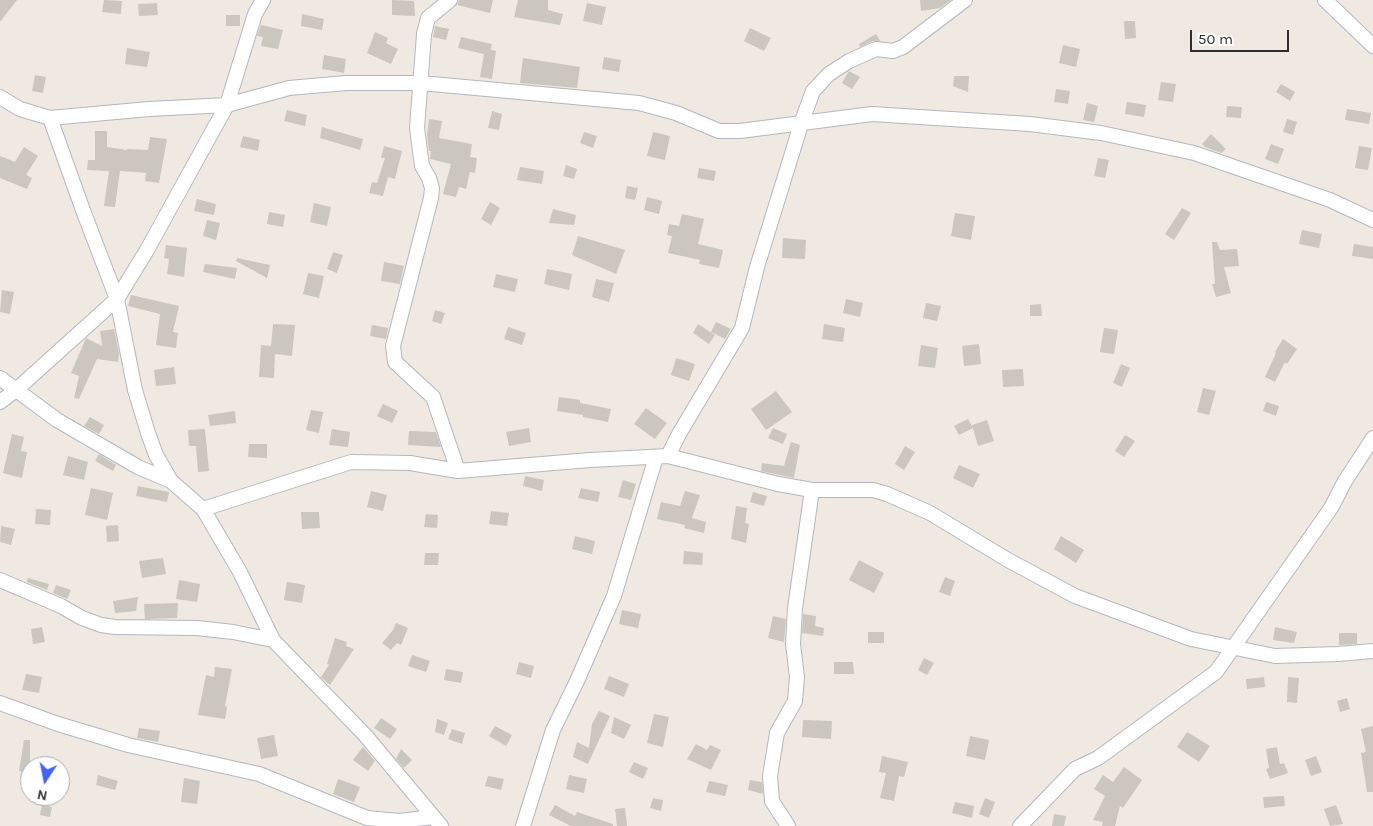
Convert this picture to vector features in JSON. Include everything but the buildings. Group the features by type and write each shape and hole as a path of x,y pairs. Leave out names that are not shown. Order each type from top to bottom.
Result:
{"street":[{"path":"0,402 16,390 117,299 147,250 227,105 255,14 263,0"},
{"path":"450,0 428,18 426,25 417,128 422,166 432,188 394,346 394,353 395,362 433,397 458,471"},
{"path":"523,826 553,730 578,681 614,596 662,457 679,434 742,328 757,267 813,91 829,74 849,61 876,50 893,51 903,47 965,0"},
{"path":"1325,0 1373,46"},
{"path":"0,97 20,109 50,118 149,109 227,105 288,88 346,83 421,83 639,103 676,113 719,131 872,114 1030,124 1101,133 1194,153 1330,200 1373,220"},
{"path":"50,118 117,299 135,390 156,455 171,481"},
{"path":"0,378 57,420 138,467 171,481 203,509 240,572 273,640 365,735 437,821"},
{"path":"1020,826 1075,769 1098,758 1216,672 1331,508 1373,438"},
{"path":"203,509 351,462 410,463 458,471 590,460 662,457 812,490 873,490 887,494 930,513 1008,560 1075,596 1191,639 1275,656 1338,654 1373,650"},
{"path":"788,826 772,801 770,776 777,733 796,701 797,677 793,644 795,608 812,490"},
{"path":"0,580 100,625 115,627 197,628 233,632 273,640"},
{"path":"0,702 58,724 128,746 259,774 367,818 399,821 437,821"}]}
